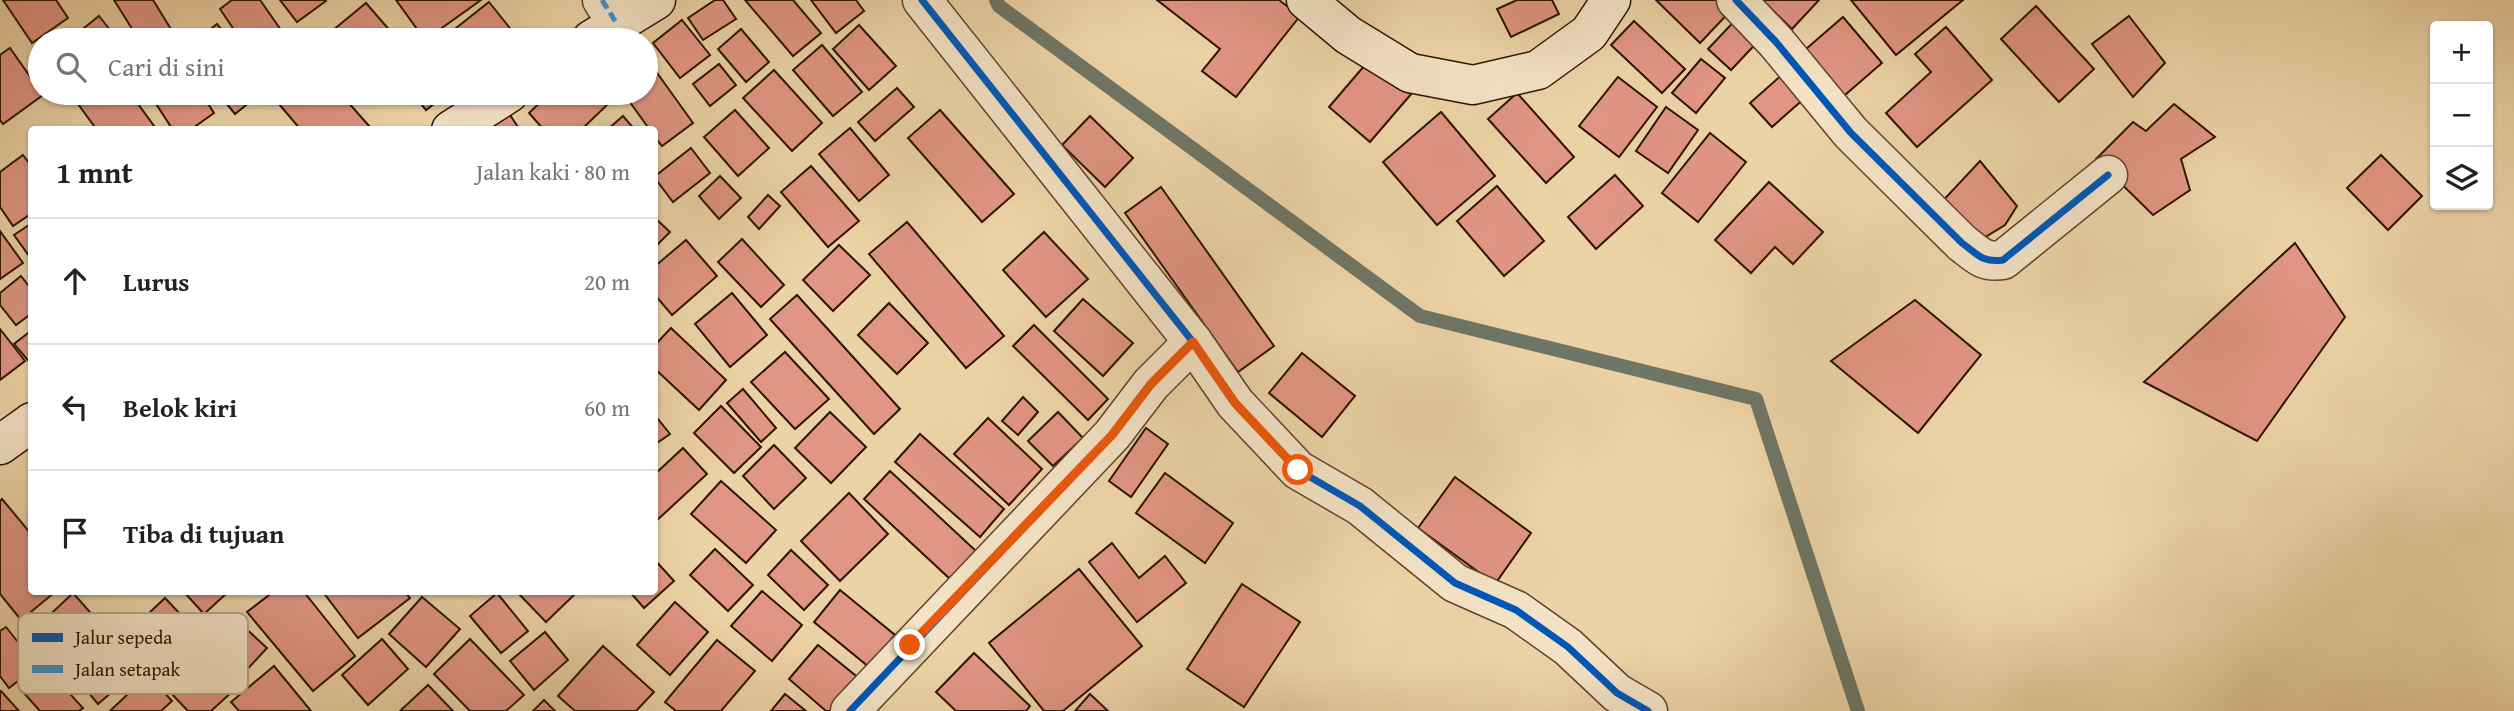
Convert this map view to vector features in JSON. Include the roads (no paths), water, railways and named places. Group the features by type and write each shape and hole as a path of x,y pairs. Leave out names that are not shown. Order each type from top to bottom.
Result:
{"street":[{"path":"604,21 656,0"},
{"path":"922,0 1193,342 1235,403 1298,470 1360,506 1455,583 1516,610 1567,647 1617,693 1648,711"},
{"path":"1306,0 1348,35 1410,73 1473,85 1538,70 1589,33 1611,0"},
{"path":"1736,0 1776,42 1851,133 1962,243 1981,258 1990,262 2003,260 2108,175"},
{"path":"457,126 490,105"},
{"path":"850,711 1112,435 1151,384 1193,342"},
{"path":"0,445 28,425"}],"waterway":[{"path":"996,0 999,6 1420,316 1756,399 1858,711"}]}
